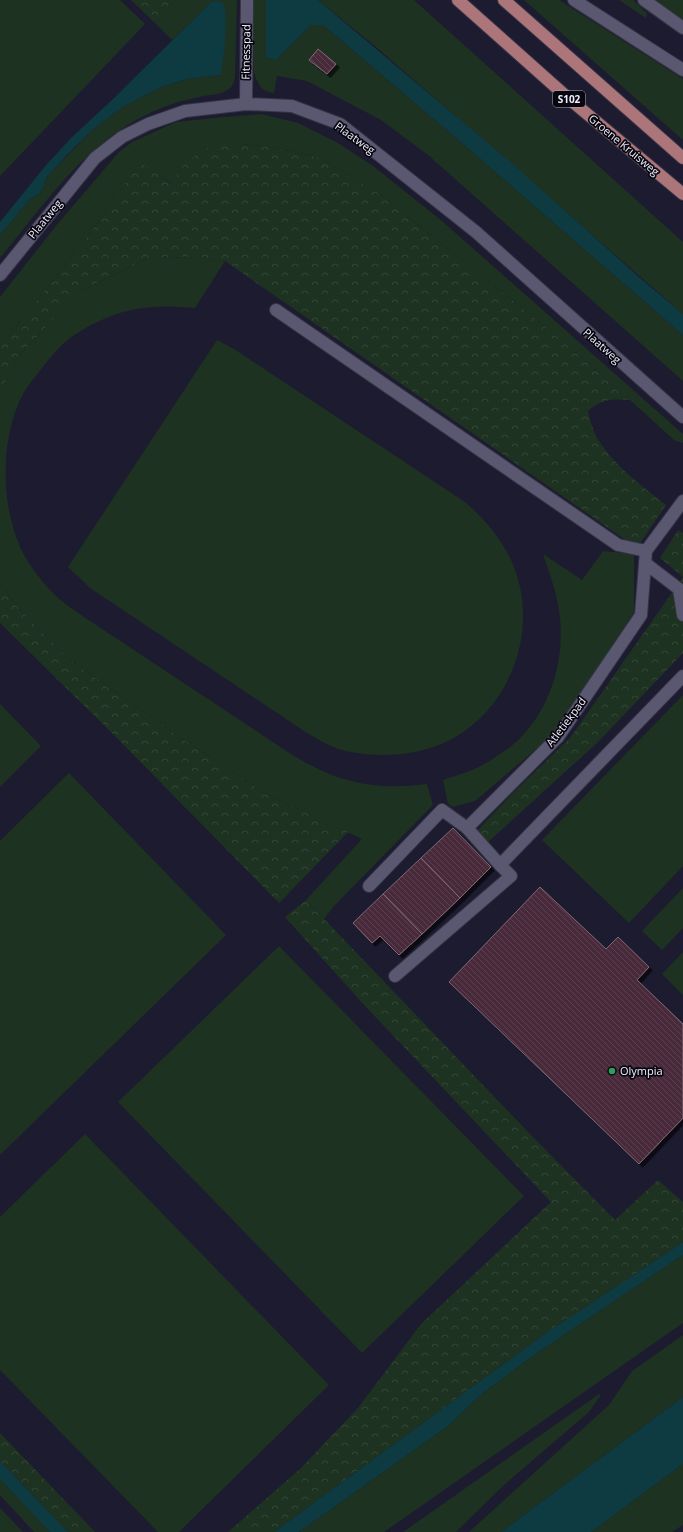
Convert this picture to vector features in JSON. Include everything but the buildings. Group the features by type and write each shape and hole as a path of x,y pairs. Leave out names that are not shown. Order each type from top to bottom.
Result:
{"main road":[{"name":"Groene Kruisweg","path":"458,0 568,98 683,194"},
{"name":"S102","path":"504,0 683,158"}],"street":[{"name":"Fitnesspad","path":"246,104 247,0"},
{"path":"574,0 683,70"},
{"path":"644,0 683,28"},
{"name":"Plaatweg","path":"0,275 95,158 122,137 148,124 185,111 246,104 292,106 340,124 476,232 683,417"},
{"path":"276,310 618,545 646,557 679,589 683,615"},
{"path":"646,557 683,501"},
{"name":"Atletiekpad","path":"467,828 558,737 641,615 646,557"},
{"path":"500,865 683,676"},
{"path":"369,886 442,810 467,828 511,876 396,976"}],"green space":[{"path":"0,0 120,0 145,24 0,176"},
{"path":"131,0 176,0 155,23"},
{"path":"176,0 237,0 235,78 232,86 227,91 219,94 203,96 158,109 128,125 106,140 86,157 50,196 0,258 0,235 30,199 39,194 44,186 46,178 90,132 121,108 161,87 187,79 221,75 211,2 172,40 155,23"},
{"path":"253,0 266,0 266,58 276,60 311,25 323,25 683,335 683,381 428,155 381,120 307,81 277,76 274,93 263,89 259,85 254,73"},
{"path":"318,0 414,0 683,242 683,314 376,47"},
{"path":"524,0 559,0 683,79 683,140"},
{"path":"619,0 633,0 647,13 646,18"},
{"path":"655,0 683,0 683,20"},
{"path":"261,114 298,123 338,143 373,166 442,221 683,434 683,443 675,441 601,374 537,320 378,193 320,158 278,148 242,144 183,165 172,184 140,163 91,232 0,347 0,297 55,227 119,152 132,142 176,122"},
{"path":"242,144 278,148 320,158 378,193 537,320 630,400 608,400 598,404 588,411 591,424 597,437 613,459 623,470 666,505 637,548 225,261 198,257 148,258 77,293 19,356 0,393 0,347 91,232 140,162 171,184 183,165 204,149"},
{"path":"198,257 225,261 195,308 151,307 119,313 95,323 82,330 63,344 28,386 16,409 10,429 6,470 6,491 9,511 14,531 24,555 40,579 58,598 84,617 291,754 308,764 340,778 356,782 389,786 427,784 433,805 335,905 324,919 306,900 362,839 266,794 181,738 70,660 19,609 0,584 0,393 19,356 77,293 148,258"},
{"path":"217,340 234,349 465,502 490,527 501,542 510,558 519,584 523,610 521,637 515,663 504,687 489,709 469,728 446,742 434,747 410,753 372,755 341,750 331,746 307,733 90,588 68,567"},
{"path":"678,530 683,533 683,577 660,558"},
{"path":"603,551 634,554 634,612 555,733 475,801 453,807 448,804 443,780 483,765 516,742 534,722 542,709 554,680 560,649 560,618 556,594 543,554 582,580"},
{"path":"683,577 683,653 598,742 488,842 477,831 513,793 570,738"},
{"path":"0,584 19,609 70,660 181,738 266,794 348,832 279,903 115,736 0,623"},
{"path":"683,695 683,866 629,923 542,840"},
{"path":"0,704 41,746 0,787"},
{"path":"69,773 226,935 0,1155 0,841"},
{"path":"683,888 683,928 662,950 642,931"},
{"path":"306,900 528,1132 615,1220 658,1180 683,1202 683,1242 543,1335 274,1532 228,1532 300,1469 358,1408 421,1324 551,1202 366,1007 285,917"},
{"path":"279,946 524,1196 362,1353 118,1102"},
{"path":"683,952 683,995 662,974"},
{"path":"85,1134 329,1385 179,1532 158,1532 0,1370 0,1217"},
{"path":"683,1255 683,1323 384,1532 299,1532 448,1426 483,1393 526,1361"},
{"path":"683,1335 683,1397 501,1532 469,1532 609,1405 632,1371"},
{"path":"599,1394 601,1395 589,1412 504,1485 456,1532 403,1532"},
{"path":"0,1433 95,1532 68,1532 0,1461"},
{"path":"683,1464 683,1525 672,1532 591,1532"},
{"path":"0,1479 50,1532 34,1532 0,1495"},
{"path":"0,1508 23,1532 0,1532"}],"shaded area":[{"path":"266,0 318,0 515,166 640,278 683,314 683,335 323,25 311,25 276,60 266,58"},
{"path":"219,1 224,3 226,21 221,75 187,79 161,87 121,108 90,132 67,155 46,178 44,186 39,194 30,199 0,235 0,222 47,164 72,137 110,102 211,2"},
{"path":"683,1242 683,1255 526,1361 483,1393 448,1426 299,1532 274,1532 543,1335"},
{"path":"683,1397 683,1464 591,1532 501,1532"},
{"path":"0,1461 68,1532 50,1532 44,1526 0,1479"}],"place":[{"name":"Olympia","path":"612,1071"}]}
